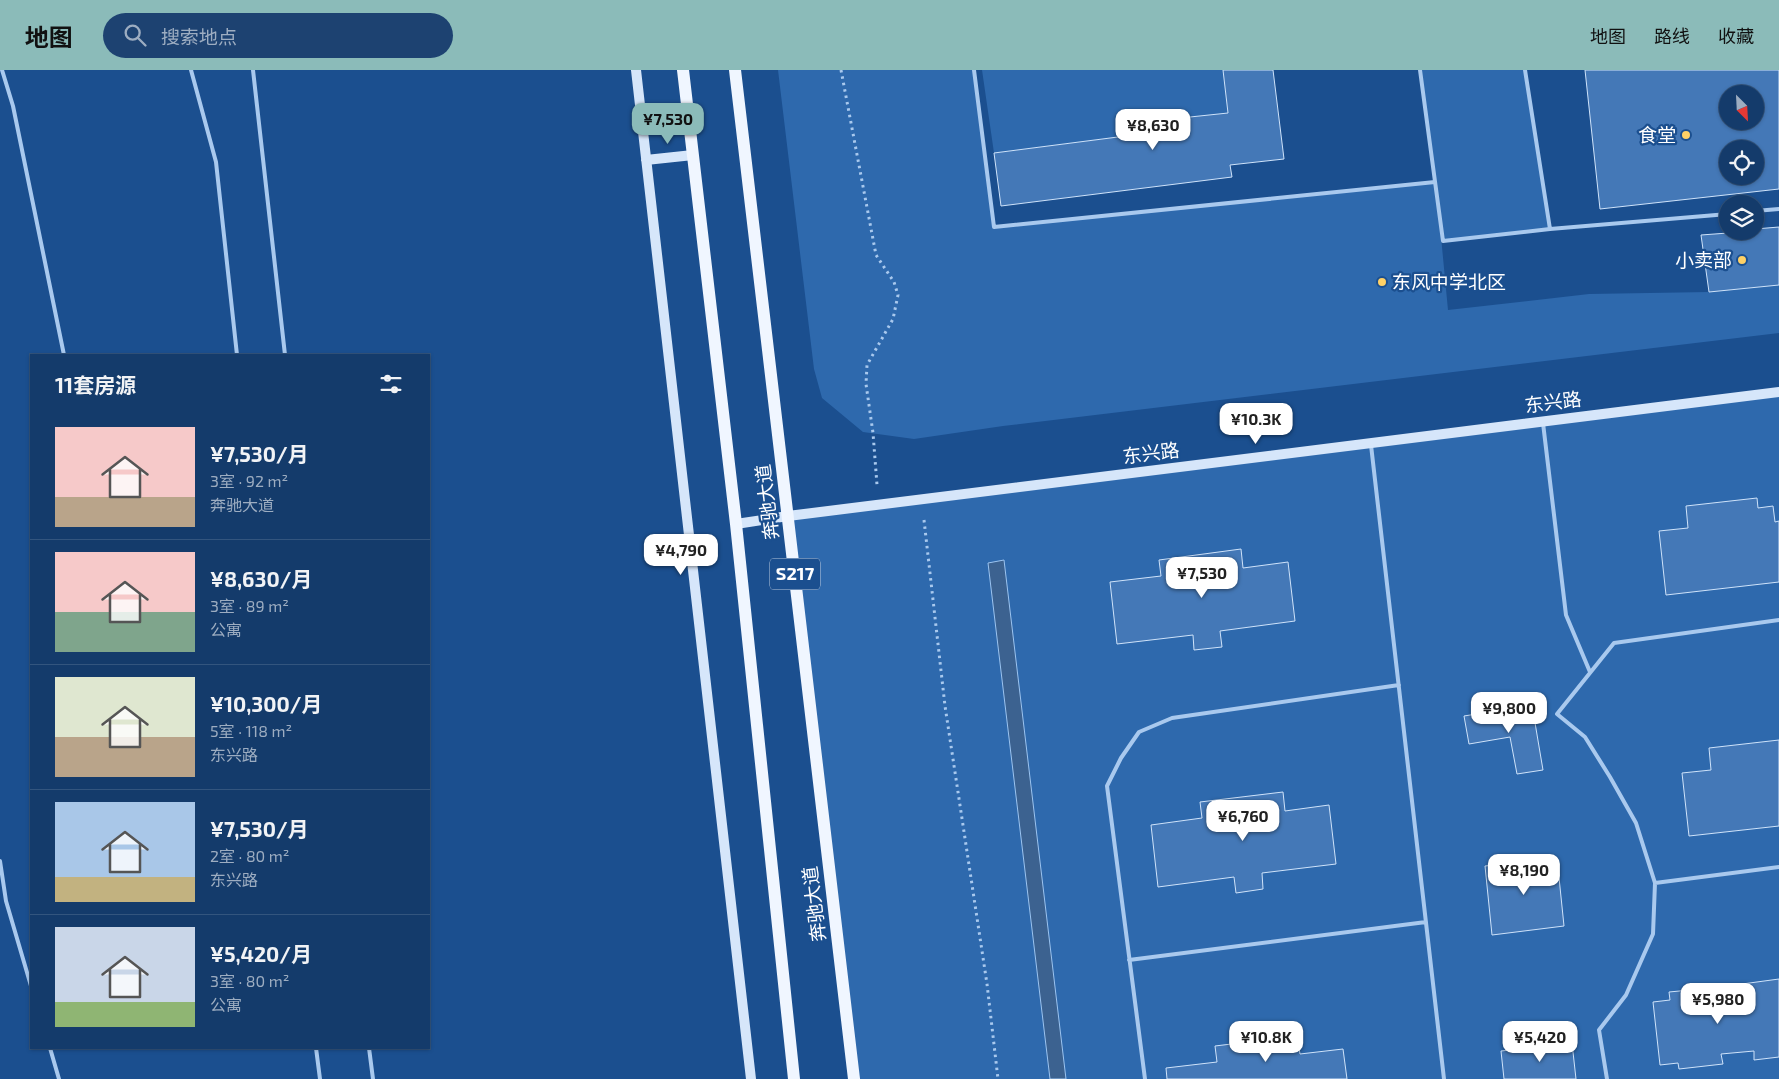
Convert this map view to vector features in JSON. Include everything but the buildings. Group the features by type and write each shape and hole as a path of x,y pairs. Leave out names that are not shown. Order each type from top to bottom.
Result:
{"main road":[{"name":"奔驰大道","path":"683,70 736,524 794,1079"},
{"name":"奔驰大道","path":"736,70 854,1079"}],"street":[{"path":"636,70 751,1079"},
{"path":"646,160 693,155"},
{"name":"东兴路","path":"736,524 878,504 1779,392"}],"lane":[{"path":"2,70 13,106 64,354"},
{"path":"190,70 216,162 237,354"},
{"path":"254,70 285,354"},
{"path":"974,70 994,227 1435,182"},
{"path":"1420,70 1443,241 1550,229 1719,215"},
{"path":"1525,70 1550,229"},
{"path":"1764,211 1779,209"},
{"path":"1543,421 1566,615 1590,672"},
{"path":"1370,443 1444,1079"},
{"path":"1607,1079 1599,1030 1626,994 1653,934 1655,883 1636,823 1610,777 1585,737 1557,714 1614,644 1779,620"},
{"path":"1144,1079 1107,786 1121,758 1139,732 1172,718 1398,685"},
{"path":"0,861 6,901 30,983"},
{"path":"1655,883 1779,866"},
{"path":"1129,960 1426,922"},
{"path":"50,1049 59,1079"},
{"path":"316,1049 320,1079"},
{"path":"369,1049 373,1079"}],"path":[{"path":"841,70 876,255 894,282 898,295 893,319 867,365 866,384 873,433 878,504"},
{"path":"922,499 945,706 987,984 998,1079"}],"shaded area":[{"path":"778,70 974,70 994,227 1435,182 1420,70 1525,70 1550,229 1443,241 1438,205 1448,310 1589,294 1709,292 1779,285 1779,333 1003,426 914,439 863,432 822,398 814,369"},
{"path":"982,70 1223,70 1228,113 1171,119 1172,130 994,153"},
{"path":"1779,392 1779,1079 854,1079 788,516"},
{"path":"1004,560 1066,1079 1050,1079 988,563"}],"place":[{"name":"食堂","path":"1686,135"},
{"name":"小卖部","path":"1742,260"},
{"name":"东风中学北区","path":"1382,282"}]}
